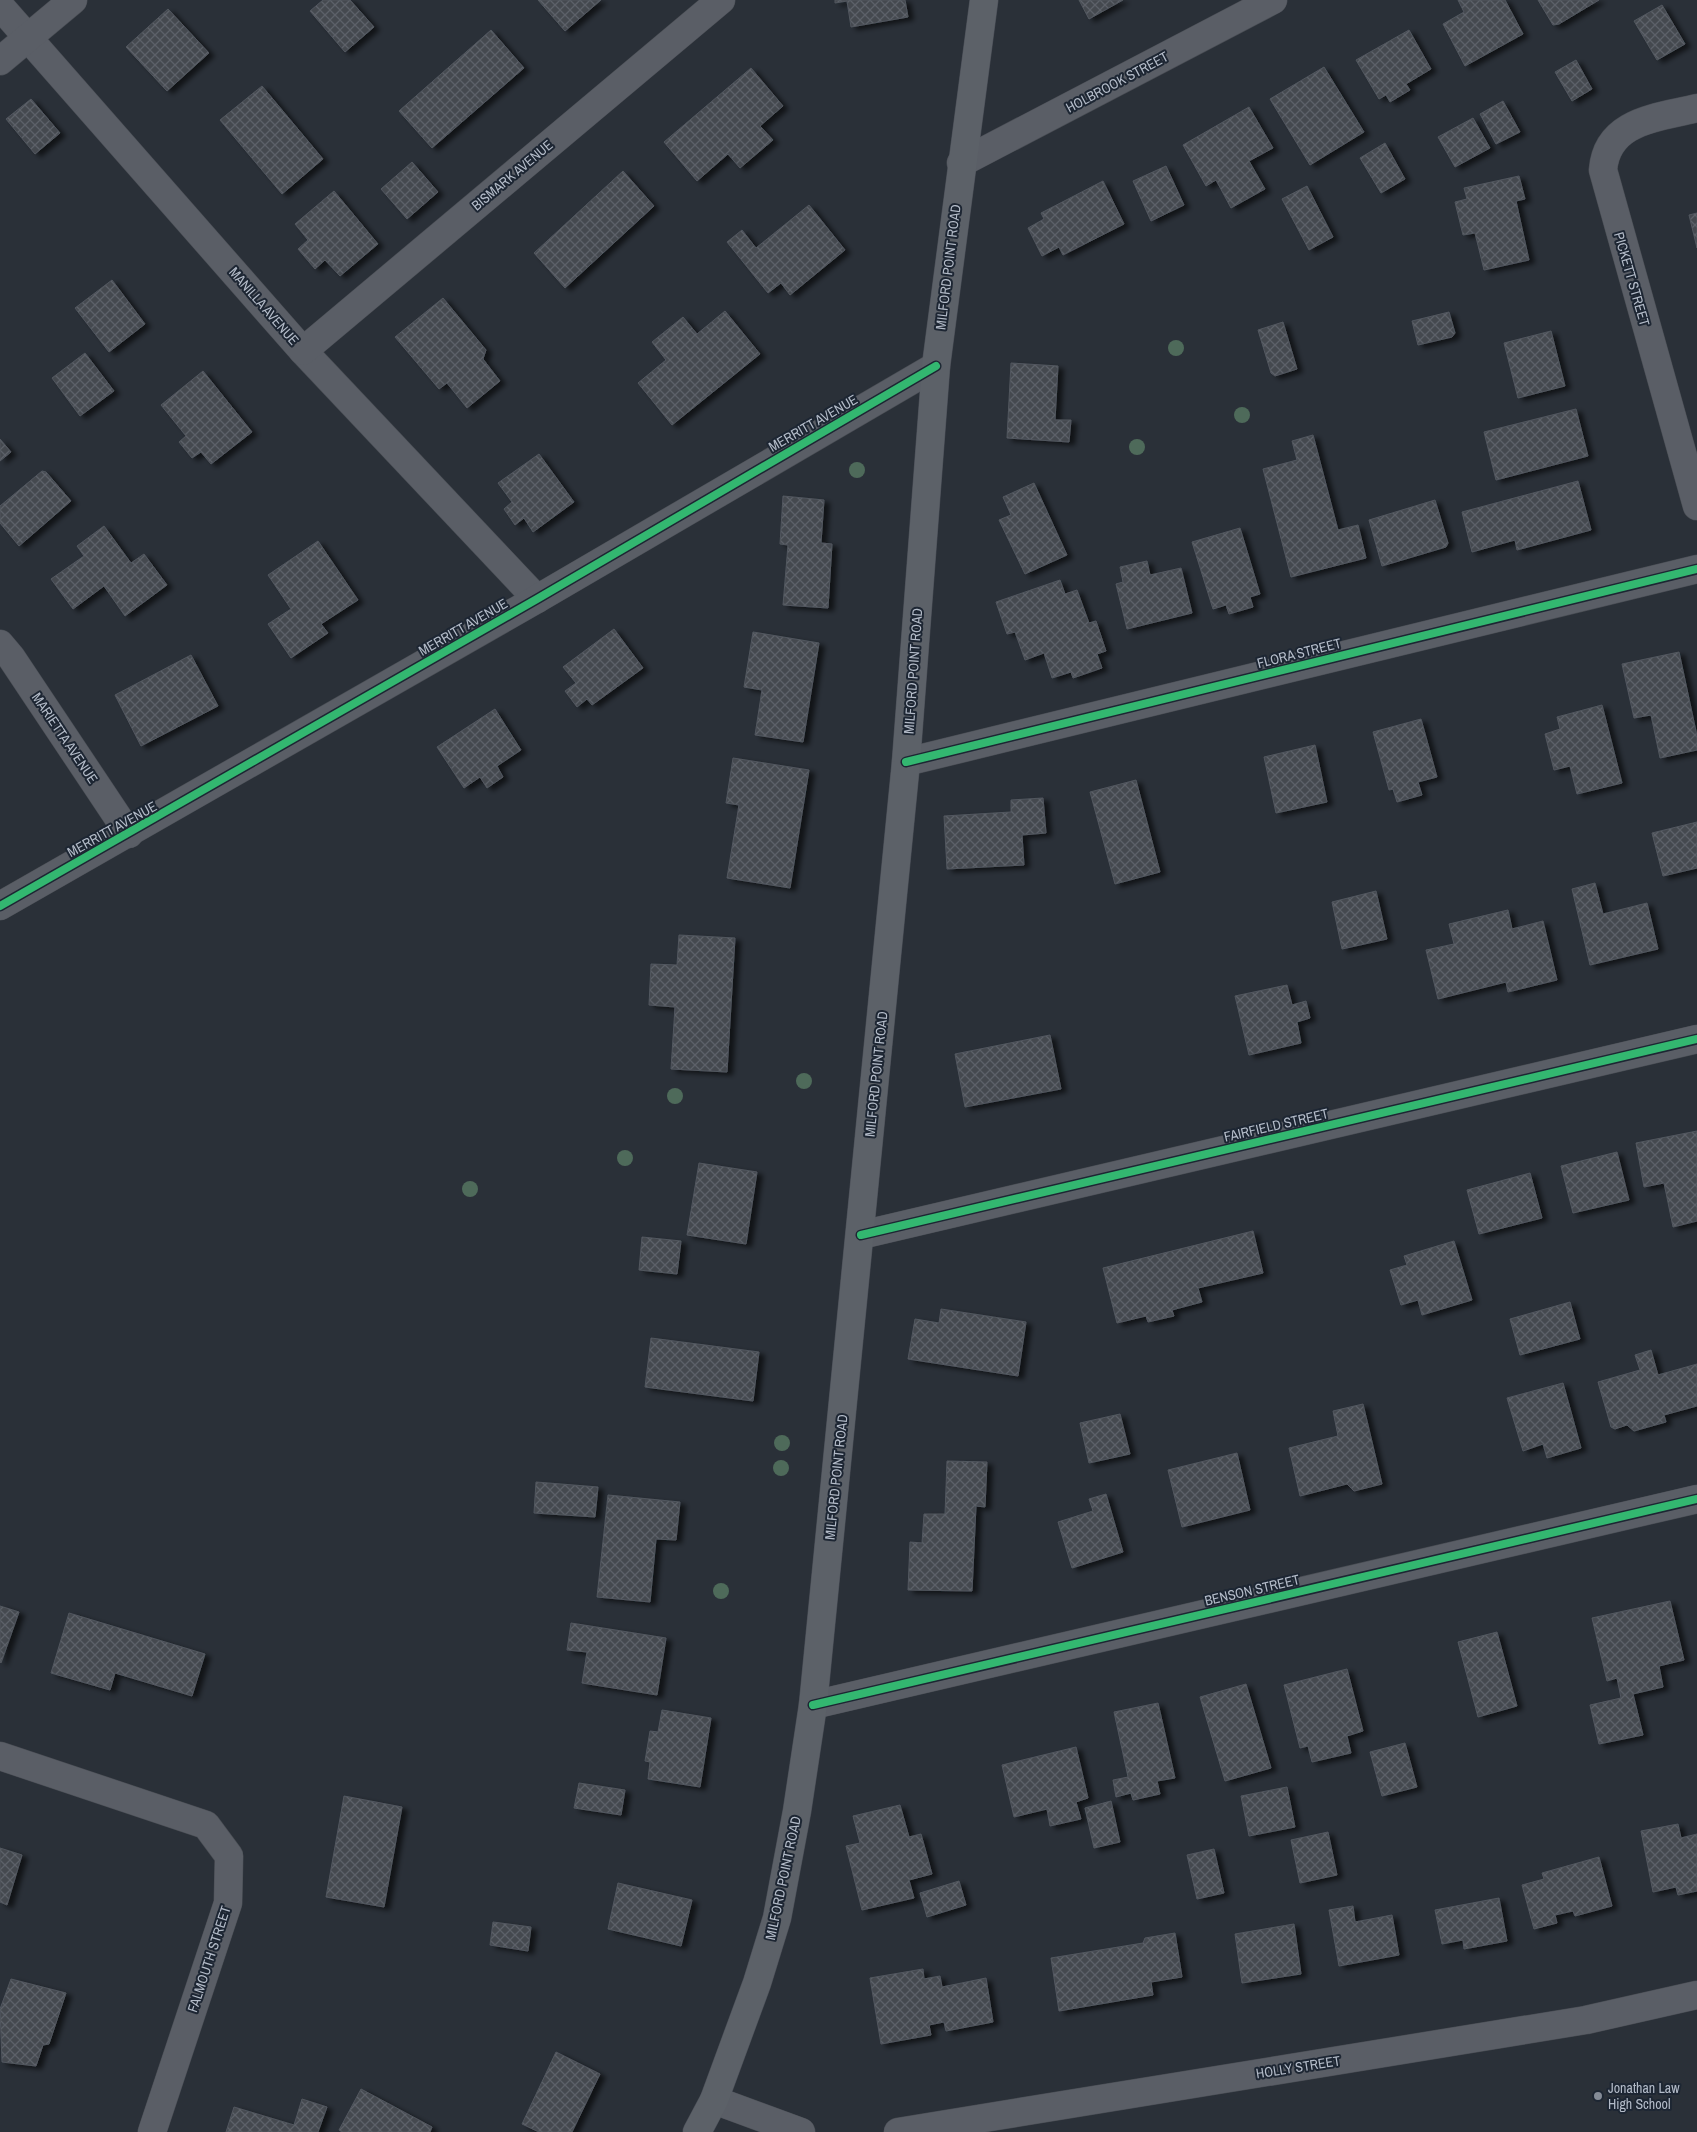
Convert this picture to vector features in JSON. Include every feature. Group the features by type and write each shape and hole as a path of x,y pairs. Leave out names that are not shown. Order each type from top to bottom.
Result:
{"main road":[{"name":"MILFORD POINT ROAD","path":"696,2132 714,2100 757,1983 777,1918 792,1846 813,1705 906,762 936,366 961,163 984,0"}],"street":[{"path":"0,62 73,0"},
{"name":"BISMARK AVENUE","path":"303,351 721,0"},
{"name":"HOLBROOK STREET","path":"961,163 1273,0"},
{"name":"MANILLA AVENUE","path":"0,6 303,351 536,599"},
{"name":"PICKETT STREET","path":"1697,108 1644,121 1629,128 1608,145 1603,170 1697,506"},
{"name":"MERRITT AVENUE","path":"0,906 129,834 936,366"},
{"name":"FLORA STREET","path":"906,762 1697,569"},
{"name":"MARIETTA AVENUE","path":"0,644 11,656 129,834"},
{"name":"FAIRFIELD STREET","path":"860,1235 1697,1039"},
{"name":"BENSON STREET","path":"813,1705 1697,1499"},
{"name":"FALMOUTH STREET","path":"0,1756 206,1824 229,1856 228,1902 152,2132"},
{"name":"HOLLY STREET","path":"898,2132 992,2125 1586,2020 1697,1995"},
{"path":"714,2100 801,2132"}],"building":[{"path":"323,0 350,0 374,27 345,52 310,11"},
{"path":"538,0 601,0 565,31"},
{"path":"835,0 905,0 908,17 851,27 847,1 835,3"},
{"path":"1079,0 1123,0 1089,19"},
{"path":"1458,0 1505,0 1523,34 1465,66 1443,24 1464,12"},
{"path":"1538,0 1599,0 1559,24 1553,25"},
{"path":"1662,5 1685,44 1657,60 1634,21"},
{"path":"168,9 209,53 167,91 126,47"},
{"path":"491,30 524,68 432,148 399,111"},
{"path":"1409,30 1431,69 1406,84 1410,90 1390,102 1386,95 1379,99 1356,60"},
{"path":"1576,60 1592,89 1572,101 1555,72"},
{"path":"1324,67 1364,132 1310,165 1270,99"},
{"path":"751,68 783,106 760,126 773,140 740,168 728,154 697,181 664,142"},
{"path":"262,86 323,159 282,194 220,120"},
{"path":"31,99 60,133 35,154 6,119"},
{"path":"1503,101 1520,132 1496,144 1480,114"},
{"path":"1249,107 1273,148 1249,161 1265,189 1231,208 1216,180 1206,186 1183,145"},
{"path":"1473,118 1490,148 1455,167 1438,137"},
{"path":"1385,143 1405,179 1381,193 1360,158"},
{"path":"412,162 438,192 407,219 381,189"},
{"path":"1166,166 1184,205 1151,221 1133,181"},
{"path":"623,171 654,206 565,288 534,253"},
{"path":"1519,176 1525,199 1516,201 1529,260 1484,270 1475,233 1463,235 1455,202 1467,199 1464,188"},
{"path":"1103,181 1124,224 1063,255 1059,247 1042,256 1028,228 1044,219 1041,213"},
{"path":"1307,186 1333,237 1309,250 1282,199"},
{"path":"334,191 378,244 340,276 325,260 315,269 298,249 308,240 295,224"},
{"path":"809,205 845,250 790,295 781,283 768,293 727,242 742,230 756,248"},
{"path":"1697,213 1697,248 1689,215"},
{"path":"112,280 145,324 109,352 75,308"},
{"path":"443,298 486,350 483,359 500,381 467,408 447,383 439,389 395,337"},
{"path":"725,311 760,354 672,425 638,383 666,360 652,342 683,317 697,334"},
{"path":"1449,312 1455,333 1452,337 1418,345 1412,321"},
{"path":"1283,322 1297,369 1275,376 1271,373 1258,330"},
{"path":"1551,331 1565,386 1518,398 1504,343"},
{"path":"85,353 114,391 80,416 52,378"},
{"path":"1011,363 1058,366 1055,420 1071,420 1069,442 1007,438"},
{"path":"203,371 252,432 211,464 201,452 192,458 179,442 186,436 161,405"},
{"path":"1576,409 1588,456 1496,480 1484,432"},
{"path":"1313,435 1338,530 1358,525 1366,558 1291,577 1263,469 1297,460 1292,441"},
{"path":"0,439 11,452 0,461"},
{"path":"539,454 574,502 533,532 524,518 515,525 504,509 512,502 498,483"},
{"path":"42,471 46,472 71,501 19,546 0,523 0,506"},
{"path":"1578,481 1591,530 1517,550 1515,540 1472,552 1462,512"},
{"path":"1034,483 1067,555 1025,574 999,520 1011,515 1003,497"},
{"path":"783,496 824,500 821,543 832,544 828,608 783,605 788,545 780,544"},
{"path":"1435,500 1448,543 1446,547 1382,566 1369,520"},
{"path":"104,526 131,563 144,554 167,585 125,616 104,586 73,609 51,579 84,556 77,546"},
{"path":"1240,528 1260,594 1250,597 1253,607 1229,614 1226,605 1213,609 1192,542"},
{"path":"318,541 358,600 321,624 328,633 291,658 268,624 291,609 268,575"},
{"path":"1147,561 1150,575 1181,568 1192,613 1127,629 1116,584 1123,582 1120,567"},
{"path":"1060,580 1065,594 1077,590 1089,623 1096,621 1106,651 1097,654 1102,668 1073,678 1071,672 1052,678 1044,653 1025,660 1015,632 1007,634 996,602"},
{"path":"614,629 643,668 592,705 587,699 577,707 565,691 576,683 563,667"},
{"path":"753,632 819,643 803,742 755,735 762,690 744,687"},
{"path":"1679,652 1697,736 1697,750 1660,758 1651,715 1634,718 1622,664"},
{"path":"191,655 218,706 141,746 115,695"},
{"path":"1602,705 1622,783 1577,794 1570,766 1554,770 1545,734 1560,729 1557,717"},
{"path":"495,709 521,750 497,766 503,777 487,788 480,777 464,788 437,747"},
{"path":"1421,719 1437,777 1418,782 1422,795 1397,802 1393,789 1389,790 1373,732"},
{"path":"1315,745 1327,802 1276,813 1264,757"},
{"path":"733,758 809,770 790,888 727,878 739,805 726,803"},
{"path":"1136,780 1160,872 1115,884 1090,792"},
{"path":"1043,798 1046,833 1022,835 1024,865 947,869 944,816 1011,812 1011,800"},
{"path":"1697,822 1697,868 1663,876 1652,833"},
{"path":"1595,883 1603,914 1647,903 1658,949 1590,965 1572,889"},
{"path":"1376,891 1387,939 1342,949 1332,902"},
{"path":"1508,910 1512,929 1543,921 1557,980 1508,992 1506,982 1438,999 1426,950 1454,944 1449,924"},
{"path":"679,935 735,938 727,1072 671,1069 675,1007 649,1005 651,964 677,965"},
{"path":"1287,985 1292,1005 1306,1001 1310,1018 1297,1022 1301,1043 1249,1055 1235,996"},
{"path":"1050,1035 1061,1089 965,1107 955,1054"},
{"path":"1697,1131 1697,1221 1673,1227 1664,1183 1644,1187 1636,1143"},
{"path":"1617,1152 1629,1200 1573,1213 1561,1166"},
{"path":"699,1163 757,1172 746,1244 687,1235"},
{"path":"1530,1173 1542,1218 1479,1234 1467,1190"},
{"path":"1253,1231 1263,1273 1198,1288 1202,1302 1172,1310 1174,1316 1148,1322 1146,1316 1117,1323 1103,1268"},
{"path":"642,1237 681,1241 677,1274 639,1270"},
{"path":"1454,1241 1472,1300 1422,1315 1418,1300 1401,1305 1390,1270 1407,1265 1404,1256"},
{"path":"1570,1302 1580,1339 1520,1355 1510,1319"},
{"path":"941,1309 1026,1322 1018,1376 908,1359 915,1319 939,1323"},
{"path":"651,1338 759,1352 753,1401 645,1387"},
{"path":"1651,1350 1658,1375 1697,1364 1697,1406 1664,1415 1666,1422 1634,1431 1627,1425 1615,1429 1611,1427 1598,1382 1640,1370 1635,1355"},
{"path":"1563,1383 1581,1448 1547,1458 1543,1444 1523,1451 1507,1398"},
{"path":"1363,1404 1382,1484 1354,1491 1347,1484 1300,1496 1289,1448 1338,1436 1333,1411"},
{"path":"1120,1414 1130,1454 1089,1463 1080,1423"},
{"path":"1237,1453 1250,1510 1182,1527 1168,1470"},
{"path":"947,1461 987,1462 985,1507 976,1506 972,1591 908,1590 910,1542 922,1543 924,1514 945,1514"},
{"path":"536,1482 598,1487 595,1517 534,1513"},
{"path":"1106,1494 1123,1552 1072,1568 1058,1522 1093,1511 1089,1499"},
{"path":"608,1495 680,1502 676,1540 656,1539 650,1602 597,1597"},
{"path":"1670,1601 1684,1660 1659,1666 1663,1687 1633,1694 1643,1735 1599,1744 1590,1705 1621,1698 1617,1678 1607,1681 1592,1618"},
{"path":"0,1606 19,1612 1,1663 0,1662"},
{"path":"69,1613 205,1654 192,1696 115,1673 110,1690 51,1673"},
{"path":"571,1623 666,1638 657,1695 582,1683 587,1652 567,1650"},
{"path":"1497,1632 1517,1706 1478,1717 1458,1642"},
{"path":"1347,1669 1363,1731 1347,1736 1351,1753 1312,1762 1308,1746 1300,1748 1284,1685"},
{"path":"1246,1684 1271,1768 1225,1781 1200,1697"},
{"path":"1158,1703 1175,1778 1157,1781 1160,1794 1133,1800 1131,1793 1116,1797 1113,1780 1128,1777 1114,1712"},
{"path":"662,1710 711,1718 700,1787 648,1779 650,1762 645,1761 650,1731 658,1732"},
{"path":"1405,1743 1417,1787 1382,1796 1370,1752"},
{"path":"1076,1747 1088,1798 1076,1802 1081,1819 1050,1826 1047,1809 1014,1817 1002,1765"},
{"path":"579,1783 625,1790 621,1815 574,1808"},
{"path":"1287,1787 1295,1827 1249,1836 1241,1796"},
{"path":"344,1796 402,1807 384,1907 326,1897"},
{"path":"1111,1801 1120,1842 1094,1848 1085,1808"},
{"path":"900,1805 909,1837 921,1834 932,1874 909,1880 914,1898 862,1910 846,1846 860,1843 853,1816"},
{"path":"1678,1824 1681,1838 1697,1834 1697,1891 1678,1895 1676,1887 1653,1892 1641,1831"},
{"path":"1328,1832 1337,1875 1300,1883 1291,1840"},
{"path":"0,1848 22,1855 7,1905 0,1902"},
{"path":"1214,1849 1224,1893 1197,1899 1187,1855"},
{"path":"1599,1857 1612,1906 1575,1916 1573,1911 1555,1915 1557,1923 1534,1929 1522,1885 1544,1879 1542,1873"},
{"path":"959,1881 966,1905 927,1917 920,1893"},
{"path":"618,1883 692,1900 681,1946 608,1929"},
{"path":"1499,1898 1507,1941 1464,1949 1463,1940 1442,1944 1435,1910"},
{"path":"1353,1906 1355,1922 1392,1915 1399,1955 1339,1966 1329,1910"},
{"path":"493,1922 531,1927 528,1951 490,1945"},
{"path":"1294,1924 1301,1974 1242,1983 1235,1934"},
{"path":"1175,1933 1182,1977 1151,1982 1153,1995 1059,2011 1051,1958 1143,1943 1145,1938"},
{"path":"923,1969 924,1979 940,1976 942,1987 986,1978 993,2022 946,2031 944,2022 929,2025 931,2035 881,2044 870,1978"},
{"path":"11,1979 66,1993 49,2044 43,2045 36,2066 2,2062 0,2009"},
{"path":"556,2052 600,2074 572,2132 539,2132 522,2124"},
{"path":"361,2089 432,2127 430,2132 342,2132 339,2130"},
{"path":"302,2099 327,2107 318,2132 226,2132 234,2107 294,2125"}],"cycle path":[{"path":"0,906 537,599 936,366"},
{"path":"906,762 1697,569"},
{"path":"861,1235 1697,1039"},
{"path":"813,1705 1697,1499"}],"place":[{"name":"Jonathan Law High School","path":"1598,2096"}]}
